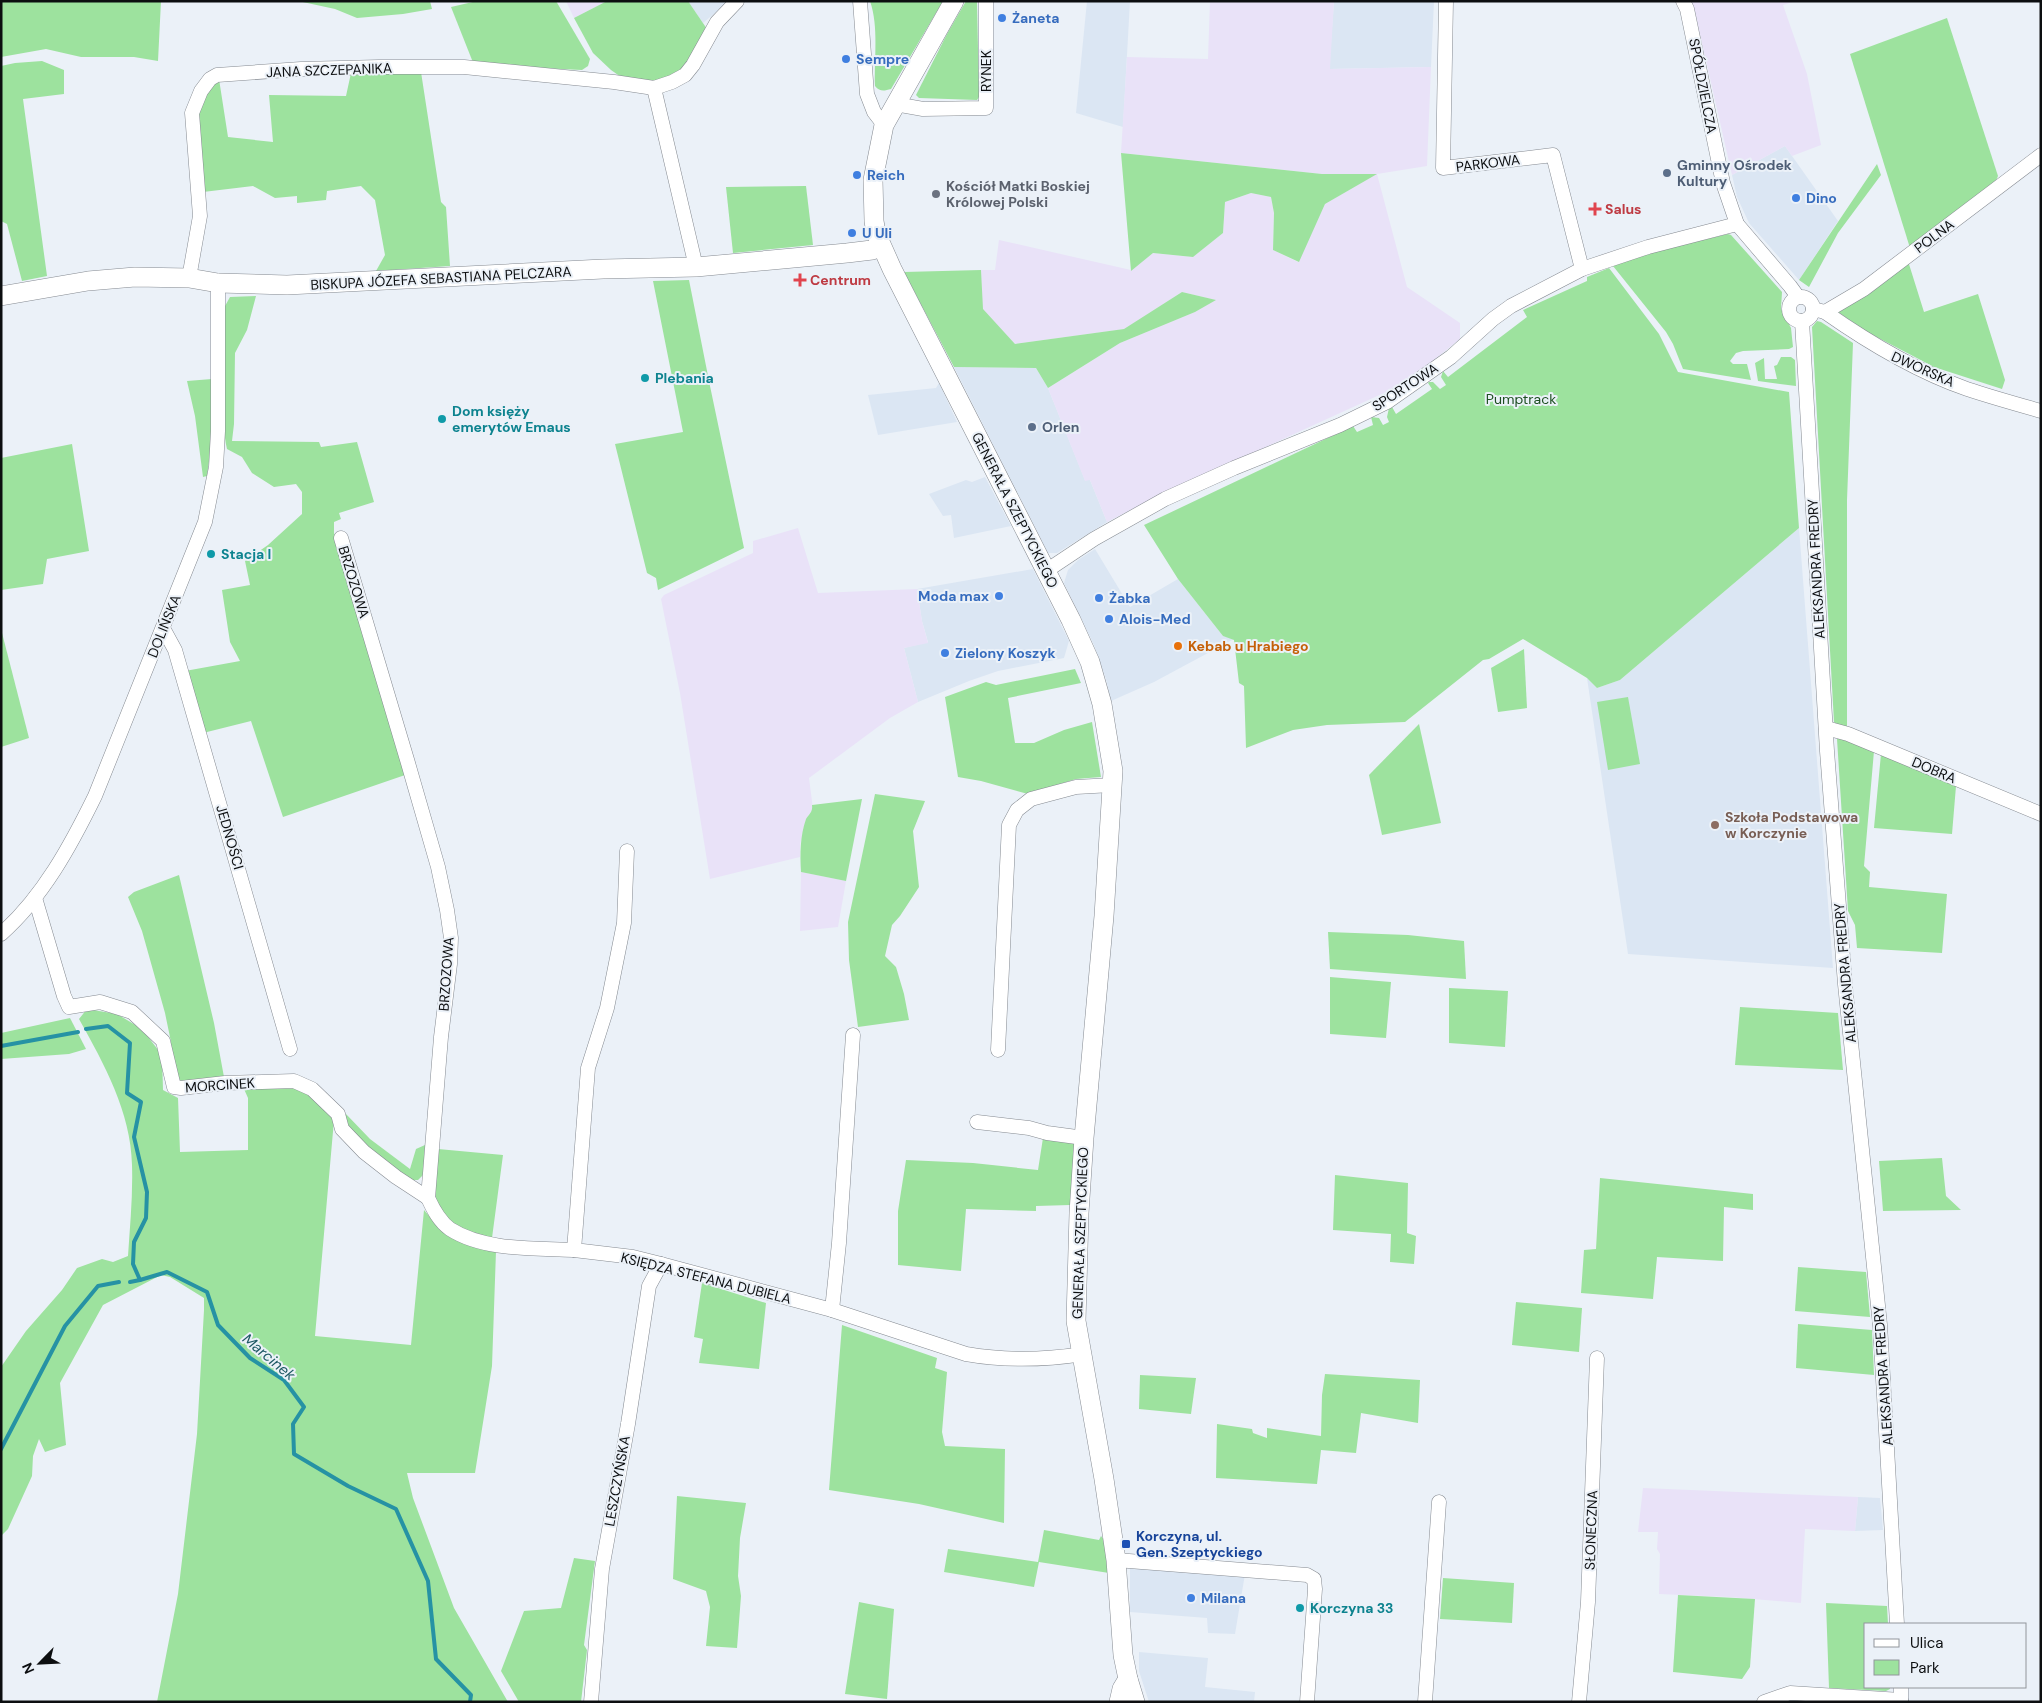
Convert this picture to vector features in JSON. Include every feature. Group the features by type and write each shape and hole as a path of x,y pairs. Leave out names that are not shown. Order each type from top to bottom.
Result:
{"main road":[{"path":"881,246 874,221 874,180 884,125 954,1"},
{"name":"BISKUPA JÓZEFA SEBASTIANA PELCZARA","path":"1,296 97,280 135,277 189,278 218,284 287,285 603,269 696,267 872,250 881,246"},
{"name":"GENERAŁA SZEPTYCKIEGO","path":"881,246 1046,571 1090,662 1106,717 1113,772 1104,916 1084,1138 1079,1214 1076,1321 1116,1560 1123,1655 1135,1702"},
{"path":"1119,1702 1122,1689 1128,1679"}],"street":[{"path":"696,267 654,88 672,82 684,75 693,65 717,22 737,1"},
{"path":"860,1 867,94 874,112 884,125"},
{"name":"RYNEK","path":"895,104 923,109 986,108 986,1"},
{"name":"PARKOWA","path":"1446,1 1443,168 1553,155 1582,269"},
{"name":"SPÓŁDZIELCZA","path":"1684,1 1723,183 1737,224 1798,297"},
{"name":"JANA SZCZEPANIKA","path":"189,278 200,216 192,113 201,91 210,79 217,75 301,69 464,67 614,82 654,88"},
{"name":"POLNA","path":"1802,321 1864,289 2041,155"},
{"name":"SPORTOWA","path":"1046,571 1094,539 1165,499 1234,468 1340,425 1387,402 1451,357 1493,319 1511,306 1582,269 1648,247 1737,224"},
{"name":"DOLIŃSKA","path":"1,934 14,923 35,898 75,838 95,796 205,522 216,468 218,431 218,284"},
{"path":"1798,297 1790,304 1789,311 1793,318 1802,321"},
{"name":"DWORSKA","path":"1798,297 1807,298 1819,311 1886,352 1934,376 1966,389 2041,411"},
{"name":"ALEKSANDRA FREDRY","path":"1802,321 1826,728 1845,984 1880,1325 1898,1623"},
{"name":"BRZOZOWA","path":"341,538 438,867 451,938 428,1198"},
{"name":"JEDNOŚCI","path":"162,628 175,650 290,1049"},
{"name":"DOBRA","path":"1826,728 1848,734 2041,814"},
{"path":"998,1050 1009,824 1017,810 1031,798 1076,787 1112,785"},
{"path":"428,1198 436,1214 449,1228 471,1238 506,1247 574,1250 588,1068 606,1008 624,923 627,851"},
{"name":"MORCINEK","path":"35,898 69,1007 100,1002 132,1012 163,1041 174,1087 294,1081 312,1089 338,1114 342,1129 364,1152 396,1177 428,1198"},
{"path":"832,1310 839,1243 853,1035"},
{"path":"977,1122 1030,1128 1047,1133 1084,1138"},
{"name":"KSIĘDZA STEFANA DUBIELA","path":"574,1250 633,1257 661,1264 832,1310 966,1354 988,1358 1021,1359 1043,1359 1083,1354"},
{"name":"LESZCZYŃSKA","path":"590,1702 602,1569 628,1424 649,1286 661,1264"},
{"name":"SŁONECZNA","path":"1579,1702 1588,1602 1597,1358"},
{"path":"1425,1702 1439,1502"},
{"path":"1116,1560 1307,1576 1314,1579 1315,1589 1307,1702"},
{"path":"1764,1702 1790,1693 1901,1696"}],"shaded area":[{"path":"566,1 607,1 574,18"},
{"path":"688,1 729,1 703,23"},
{"path":"1087,1 1130,1 1123,127 1076,113"},
{"path":"1210,1 1334,1 1330,69 1431,67 1427,166 1377,174 1407,287 1460,323 1460,339 1420,371 1386,392 1150,500 1107,522 1090,480 1085,481 1048,388 1120,343 1195,312 1215,300 1182,292 1125,329 1015,344 982,309 981,270 995,270 999,240 1131,270 1153,253 1193,257 1223,233 1225,202 1251,193 1271,197 1274,213 1273,250 1298,262 1325,204 1376,174 1322,174 1121,153 1127,57 1208,59"},
{"path":"1334,1 1434,1 1431,67 1329,69"},
{"path":"1691,1 1796,1 1783,5 1807,74 1821,145 1792,156 1785,146 1732,175"},
{"path":"1785,146 1838,221 1799,280 1749,223 1737,197 1732,175"},
{"path":"954,367 1036,368 1048,388 1085,480 1090,480 1107,522 1057,553 1048,553"},
{"path":"939,383 957,422 878,435 868,395 936,388"},
{"path":"985,477 1011,526 954,538 951,515 943,516 929,494 966,480 972,482"},
{"path":"798,528 818,593 917,589 928,643 904,648 918,702 890,718 809,778 813,809 806,819 800,845 800,857 710,879 680,693 661,599 664,595 753,553 753,541"},
{"name":"Szkoła Podstawowa w Korczynie","path":"1799,528 1833,968 1628,954 1587,678 1597,688 1620,680"},
{"path":"1095,549 1130,607 1178,579 1223,636 1234,639 1154,682 1111,701 1106,679 1094,645 1064,583 1068,570 1078,560"},
{"path":"1033,569 1069,641 1064,658 998,671 918,702 904,648 928,642 922,621 917,589"},
{"path":"801,872 846,881 838,927 800,931"},
{"path":"1643,1488 1858,1497 1855,1531 1805,1529 1801,1603 1659,1594 1660,1554 1657,1549 1658,1532 1638,1532"},
{"path":"1858,1497 1880,1498 1883,1530 1855,1531"},
{"path":"1130,1567 1245,1574 1235,1634 1208,1633 1207,1618 1130,1612"},
{"path":"1139,1652 1208,1658 1205,1687 1255,1692 1254,1702 1149,1702 1139,1671"}],"green space":[{"path":"1,1 161,1 158,61 134,57 81,57 46,49 1,57"},
{"path":"298,1 430,1 432,9 403,14 357,18 335,9"},
{"path":"477,1 556,1 590,59 588,66 582,70 474,65 451,7"},
{"path":"607,1 688,1 707,29 689,64 681,72 653,83 621,77 593,53 574,18"},
{"path":"870,1 943,1 891,89 880,90 875,86 875,32"},
{"path":"966,1 977,1 979,97 977,100 919,98 916,95"},
{"path":"1947,18 1998,176 1994,185 1910,248 1850,54"},
{"path":"42,61 64,70 64,94 23,99 47,276 22,281 7,224 1,221 1,66"},
{"path":"421,72 441,202 446,207 450,266 376,271 385,255 375,200 361,186 327,191 326,200 297,203 297,196 275,198 253,186 203,192 196,114 205,92 219,79 228,137 273,142 269,95 346,96 351,73"},
{"path":"1121,153 1322,174 1377,174 1325,204 1299,262 1273,250 1274,213 1271,197 1251,193 1225,202 1223,233 1193,257 1153,253 1131,271"},
{"path":"1877,164 1881,175 1838,233 1809,287 1799,280"},
{"path":"806,186 813,245 733,253 726,187"},
{"path":"1728,234 1731,235 1782,292 1781,309 1791,328 1793,347 1789,349 1736,353 1730,361 1733,364 1747,364 1751,380 1683,369 1666,332 1613,266 1644,254"},
{"path":"1908,261 1924,312 1978,294 2005,380 2002,389 1934,367 1867,332 1838,312"},
{"name":"Pumptrack","path":"1609,268 1659,334 1678,372 1789,392 1799,528 1620,680 1597,688 1587,678 1523,639 1489,659 1483,660 1405,722 1327,725 1293,730 1246,748 1244,686 1239,683 1234,640 1223,636 1178,579 1144,525 1353,426 1357,432 1373,425 1371,417 1379,418 1383,425 1389,422 1387,417 1389,408 1392,407 1396,414 1432,389 1429,382 1433,382 1440,389 1446,385 1441,377 1443,371 1448,377 1527,317 1523,310 1587,281 1587,277"},
{"path":"981,270 983,309 1015,344 1124,329 1182,292 1216,300 1195,312 1120,343 1048,388 1036,368 954,367 904,272"},
{"path":"689,280 744,548 658,590 656,578 647,573 615,444 683,432 653,281"},
{"path":"256,296 247,330 235,353 232,441 319,442 321,447 357,442 374,502 339,513 341,519 334,522 334,533 408,774 283,817 251,721 203,733 185,671 240,661 230,642 222,590 250,585 245,561 268,545 302,514 302,492 296,484 274,487 252,473 242,457 227,449 222,397 225,306 230,297"},
{"path":"1817,321 1853,343 1847,500 1847,728 1840,727 1834,722 1812,327"},
{"path":"1781,357 1791,357 1795,360 1796,386 1758,381 1755,363 1764,358 1765,379 1777,379 1774,366 1777,365"},
{"path":"212,379 213,431 207,476 203,477 195,416 187,381"},
{"path":"72,444 89,551 47,559 43,584 1,590 1,458"},
{"path":"1,629 29,738 1,747"},
{"path":"1524,649 1527,708 1498,712 1491,668"},
{"path":"1075,669 1081,683 1008,698 1015,743 1034,743 1064,730 1092,722 1101,777 1076,779 1028,794 981,781 958,777 945,697 986,682 996,685"},
{"path":"1628,697 1640,764 1608,770 1597,702"},
{"path":"1419,724 1441,823 1382,835 1369,775"},
{"path":"1840,737 1874,751 1864,866 1870,872 1869,887 1947,894 1942,953 1857,948 1855,925 1848,911 1837,739"},
{"path":"1881,754 1956,786 1952,834 1874,828"},
{"path":"875,794 925,801 913,831 919,887 892,925 885,956 896,967 909,1020 858,1027 849,960 848,922"},
{"path":"862,799 846,881 801,872 803,832 812,805"},
{"path":"179,875 214,1023 224,1077 179,1084 170,1051 171,1042 165,1013 142,931 128,897 134,892"},
{"path":"1328,932 1408,935 1464,941 1466,979 1330,969"},
{"path":"1330,977 1391,982 1386,1038 1330,1034"},
{"path":"1449,988 1508,991 1505,1047 1449,1043"},
{"path":"1740,1007 1838,1013 1843,1070 1735,1065"},
{"path":"87,1009 117,1014 142,1029 162,1055 163,1090 178,1098 180,1152 248,1150 248,1098 244,1089 279,1085 299,1088 314,1097 334,1120 315,1336 411,1345 424,1210 442,1231 496,1251 492,1366 475,1473 407,1473 413,1498 454,1608 508,1702 157,1702 178,1594 197,1434 204,1310 204,1298 170,1277 161,1275 103,1305 60,1383 66,1445 45,1452 39,1439 33,1456 32,1476 8,1529 1,1536 1,1367 26,1331 62,1290 77,1268 102,1259 113,1262 128,1256 132,1165 127,1126 115,1089 79,1019"},
{"path":"70,1018 86,1049 69,1054 1,1059 1,1033"},
{"path":"346,1114 370,1139 410,1169 416,1149 425,1145 424,1174 418,1180 408,1180 352,1134 344,1119"},
{"path":"1043,1138 1075,1143 1070,1205 1036,1206 1036,1211 966,1209 961,1271 898,1265 898,1211 906,1160 973,1163 1038,1170"},
{"path":"438,1149 503,1155 492,1238 456,1225 439,1210 435,1186"},
{"path":"1942,1158 1946,1196 1961,1210 1883,1211 1879,1161"},
{"path":"1335,1175 1408,1183 1407,1233 1416,1236 1414,1264 1390,1262 1391,1234 1333,1230"},
{"path":"1600,1178 1753,1194 1753,1210 1724,1207 1723,1261 1657,1257 1653,1299 1581,1293 1584,1250 1596,1249"},
{"path":"1798,1267 1866,1272 1870,1317 1795,1311"},
{"path":"702,1283 766,1303 759,1369 699,1363 703,1339 694,1337"},
{"path":"1516,1302 1582,1308 1579,1352 1512,1345"},
{"path":"1798,1324 1872,1330 1874,1375 1796,1368"},
{"path":"842,1325 937,1358 935,1368 947,1372 942,1432 945,1446 1005,1449 1004,1523 919,1504 829,1490"},
{"path":"1325,1374 1420,1380 1418,1423 1361,1413 1356,1453 1321,1450 1317,1484 1216,1478 1217,1424 1252,1429 1253,1433 1267,1438 1267,1428 1321,1436 1322,1395"},
{"path":"1140,1375 1196,1378 1191,1414 1139,1409"},
{"path":"677,1496 746,1503 740,1538 738,1576 741,1596 737,1648 706,1646 710,1607 706,1591 673,1579"},
{"path":"1044,1530 1099,1540 1101,1536 1107,1544 1109,1573 1039,1562 1034,1587 944,1572 948,1549 1038,1562"},
{"path":"574,1558 595,1561 584,1645 587,1650 581,1702 519,1702 501,1671 524,1611 561,1608"},
{"path":"1443,1578 1514,1583 1512,1623 1440,1619"},
{"path":"1678,1595 1755,1599 1750,1667 1742,1679 1673,1672"},
{"path":"859,1602 894,1609 887,1699 845,1694"},
{"path":"1826,1603 1887,1606 1888,1623 1864,1623 1864,1688 1890,1689 1886,1691 1829,1688"}],"waterway":[{"name":"Marcinek","path":"86,1029 108,1026 130,1043 127,1093 141,1102 134,1137 147,1192 146,1218 134,1242 133,1264 140,1280 167,1272 207,1292 218,1325 250,1358 284,1380 304,1407 293,1424 294,1454 348,1486 396,1509 428,1581 436,1659 471,1695 470,1702"},
{"name":"Marcinek","path":"1,1046 78,1032"},
{"path":"130,1282 140,1280"},
{"path":"1,1449 65,1326 98,1286 119,1282"}],"place":[{"name":"Żaneta","path":"1002,18"},
{"name":"Sempre","path":"846,59"},
{"name":"Gminny Ośrodek Kultury","path":"1667,173"},
{"name":"Reich","path":"857,175"},
{"name":"Kościół Matki Boskiej Królowej Polski","path":"936,194"},
{"name":"Dino","path":"1796,198"},
{"name":"Salus","path":"1595,209"},
{"name":"U Uli","path":"852,233"},
{"name":"Centrum","path":"800,280"},
{"name":"Plebania","path":"645,378"},
{"name":"Dom księży emerytów Emaus","path":"442,419"},
{"name":"Orlen","path":"1032,427"},
{"name":"Stacja I","path":"211,554"},
{"name":"Moda max","path":"999,596"},
{"name":"Żabka","path":"1099,598"},
{"name":"Alois-Med","path":"1109,619"},
{"name":"Kebab u Hrabiego","path":"1178,646"},
{"name":"Zielony Koszyk","path":"945,653"},
{"name":"Szkoła Podstawowa w Korczynie","path":"1715,825"},
{"name":"Korczyna, ul. Gen. Szeptyckiego","path":"1126,1544"},
{"name":"Milana","path":"1191,1598"},
{"name":"Korczyna 33","path":"1300,1608"}]}
